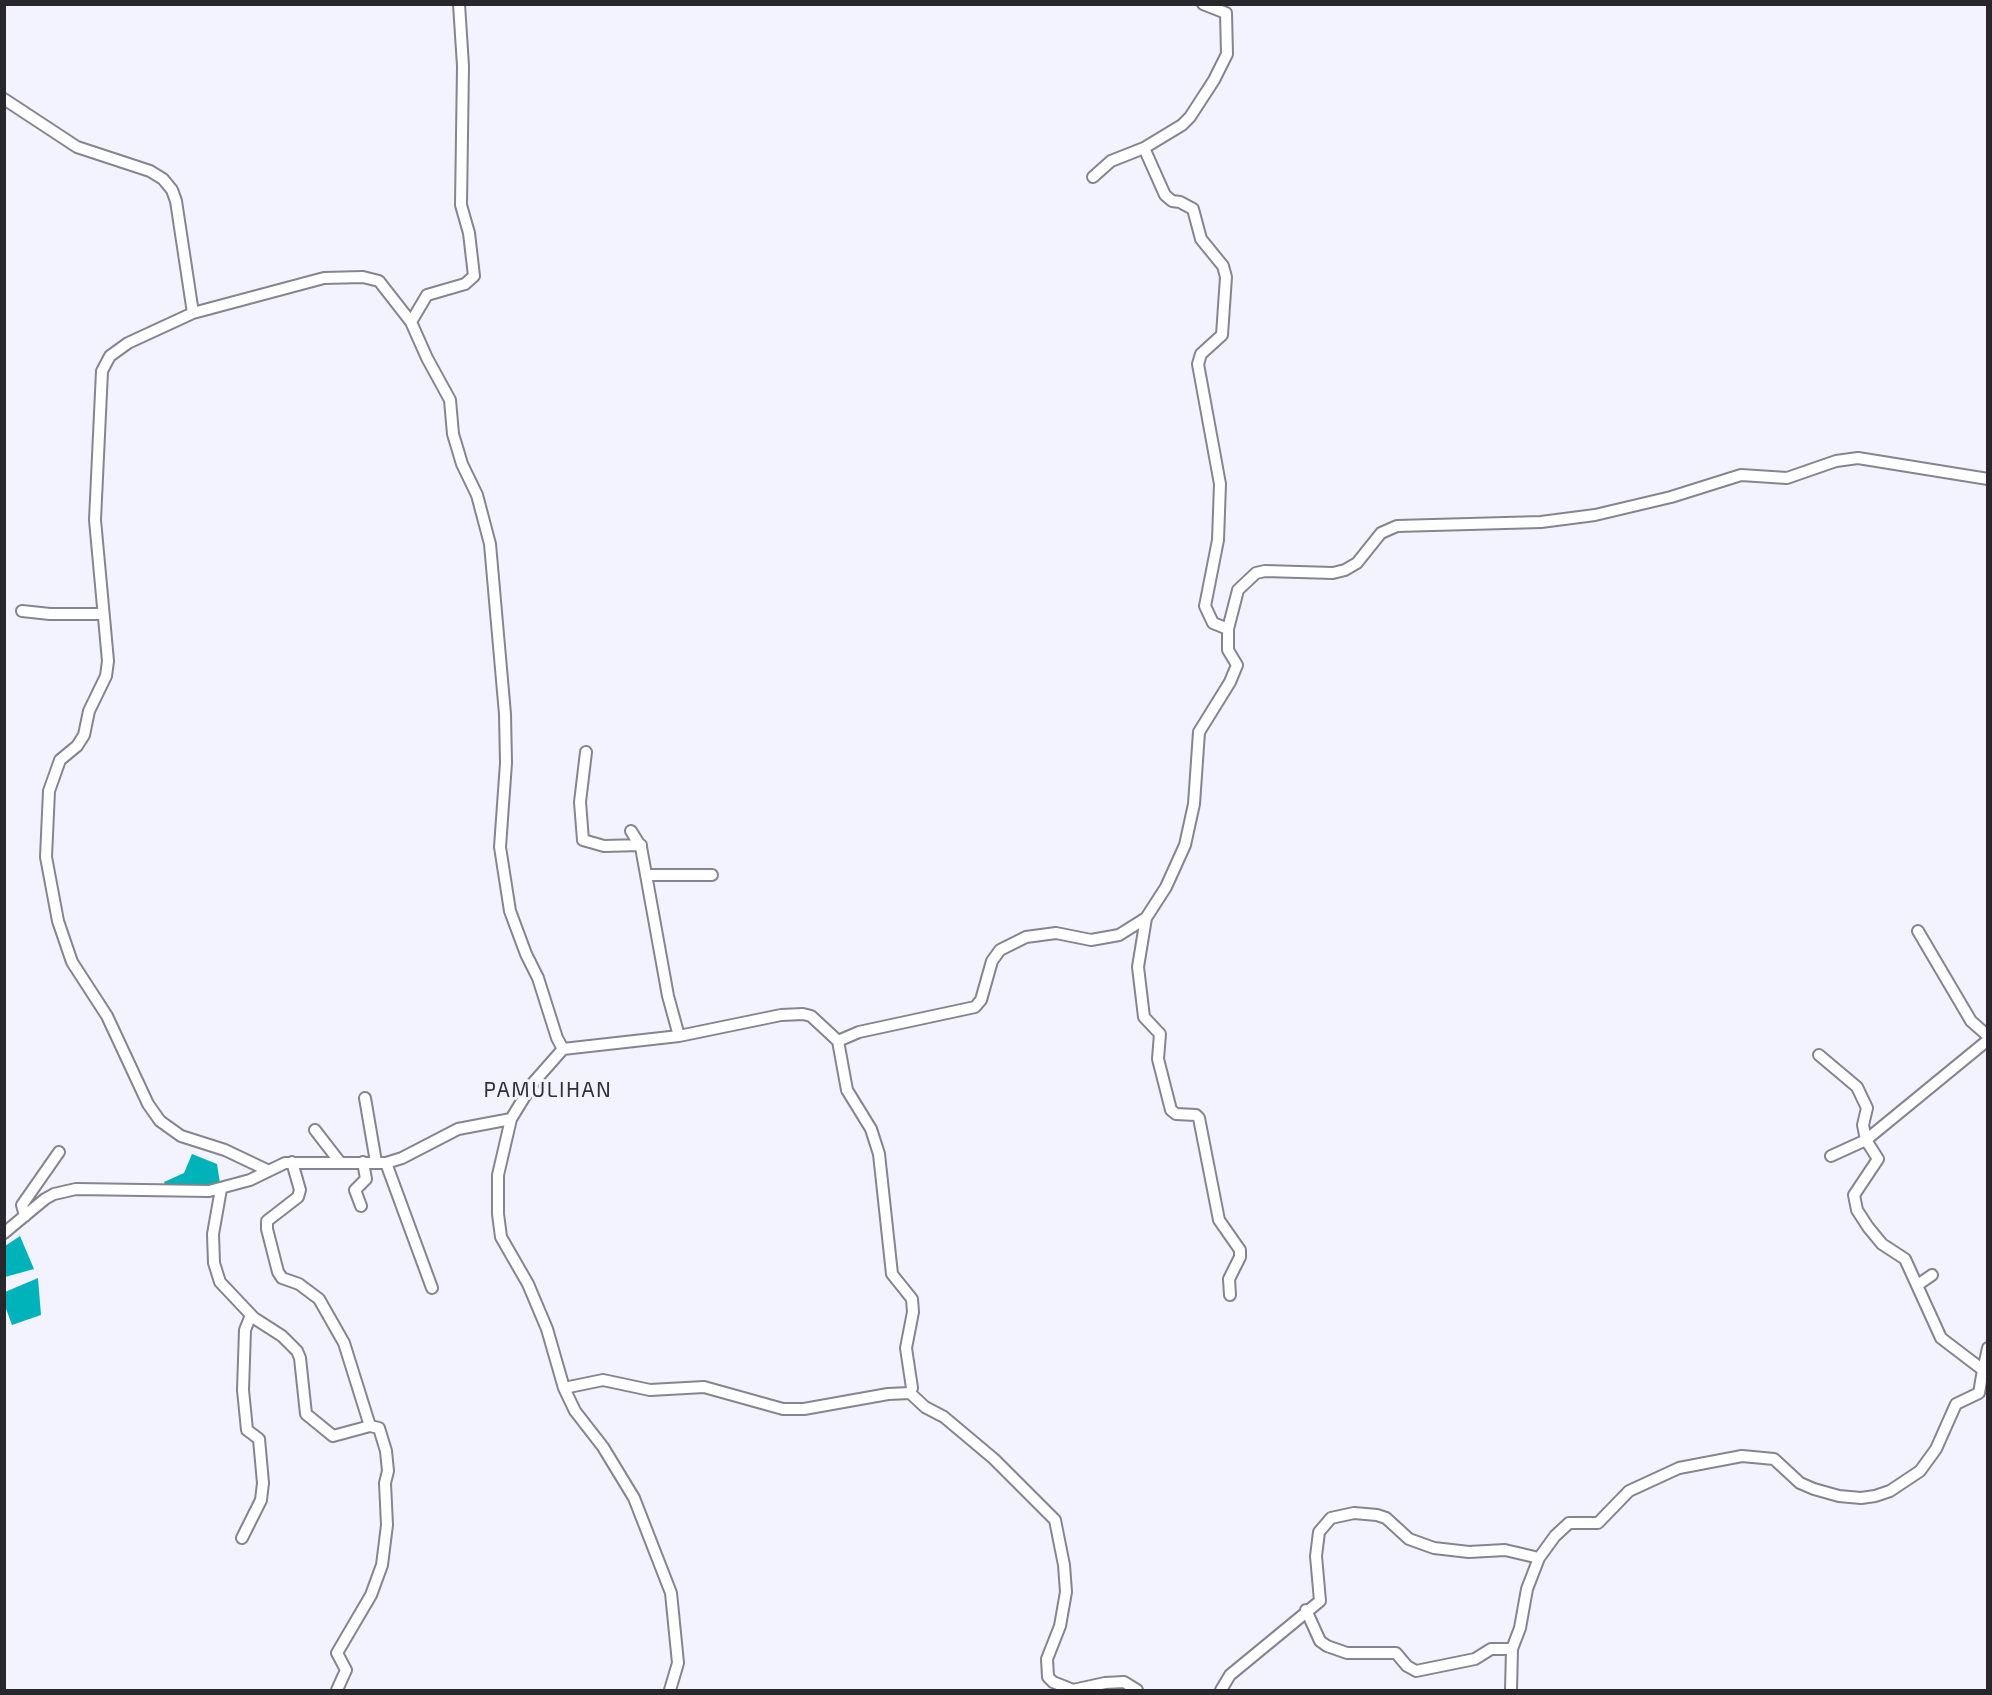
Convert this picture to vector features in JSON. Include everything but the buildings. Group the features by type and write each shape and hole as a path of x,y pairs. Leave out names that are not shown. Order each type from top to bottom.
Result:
{"street":[{"path":"411,322 427,295 465,284 474,276 469,233 462,205 463,66 459,4"},
{"path":"1093,177 1111,161 1144,148 1179,127 1190,117 1214,80 1227,54 1226,13 1203,4"},
{"path":"4,99 77,147 150,171 163,179 172,190 176,201 193,313"},
{"path":"1144,148 1166,195 1172,201 1180,202 1193,209 1201,239 1220,261 1226,277 1222,335 1201,354 1198,363 1220,484 1218,540 1205,606 1207,616 1213,623 1228,629"},
{"path":"267,1170 225,1150 181,1136 160,1121 148,1104 107,1016 72,962 58,921 46,857 49,791 62,758 77,746 84,735 89,711 106,676 108,661 94,520 102,371 110,356 128,343 193,313 324,278 363,277 379,281 411,322 450,400 453,434 462,464 477,495 490,544 505,714 506,763 500,847 510,911 526,954 538,978 557,1038 563,1049"},
{"path":"1230,1295 1229,1279 1241,1255 1219,1220 1199,1118 1196,1115 1176,1114 1172,1110 1158,1055 1160,1034 1144,1017 1138,967 1146,918 1166,887 1185,845 1194,804 1199,732 1230,682 1237,665 1228,650 1228,629 1238,590 1256,573 1275,571 1333,573 1345,570 1357,563 1381,533 1397,526 1541,522 1595,515 1671,497 1742,475 1787,478 1836,461 1858,458 1988,478"},
{"path":"22,611 50,615 103,614"},
{"path":"586,752 580,802 583,840 604,846 640,845"},
{"path":"631,831 640,845 668,996 679,1036"},
{"path":"647,876 712,875"},
{"path":"838,1041 859,1032 975,1007 981,1000 992,961 1000,950 1019,939 1041,933 1091,940 1106,938 1119,935 1146,918"},
{"path":"1831,1156 1866,1140 1988,1038 1971,1021 1918,931"},
{"path":"670,1690 678,1662 670,1593 634,1498 603,1447 575,1411 564,1388 547,1329 528,1284 501,1237 498,1214 498,1175 511,1119 533,1083 563,1049 679,1036 781,1015 803,1014 811,1016 838,1041 847,1090 871,1130 879,1154 892,1274 912,1299 913,1312 906,1348 912,1388 910,1393"},
{"path":"1819,1055 1857,1087 1867,1108 1863,1125 1866,1140 1878,1159 1854,1195 1857,1210 1882,1244 1905,1259 1919,1284 1941,1338 1983,1370"},
{"path":"364,1098 381,1163 432,1288"},
{"path":"4,1233 54,1194 76,1189 149,1192 221,1189 250,1180 279,1164 339,1161 381,1163 415,1153 458,1130 511,1119"},
{"path":"315,1130 339,1161"},
{"path":"25,1216 22,1205 59,1152"},
{"path":"292,1162 300,1190 298,1197 267,1221 272,1252 282,1278 299,1284 319,1299 345,1343 370,1426"},
{"path":"361,1206 355,1190 366,1179 363,1162"},
{"path":"221,1189 213,1234 216,1275 228,1294 251,1315 282,1336 297,1351 300,1358 305,1410 329,1435 341,1436 370,1426 379,1428 386,1451 387,1525 381,1565 370,1595 338,1653 345,1664 346,1671 337,1690"},
{"path":"1919,1284 1932,1275"},
{"path":"242,1538 261,1500 263,1483 259,1439 247,1430 243,1390 245,1330 251,1315"},
{"path":"1511,1690 1512,1649 1520,1628 1527,1589 1539,1558 1566,1525 1598,1523 1629,1491 1679,1468 1742,1456 1774,1459 1800,1483 1839,1496 1861,1498 1890,1491 1920,1471 1936,1449 1956,1404 1979,1392 1988,1348"},
{"path":"564,1388 603,1380 650,1390 704,1387 783,1409 804,1409 888,1394 910,1393 925,1407 944,1417 994,1459 1055,1520 1064,1565 1066,1592 1060,1626 1047,1659 1048,1677 1053,1682 1073,1690 1106,1683 1124,1682 1137,1690"},
{"path":"1221,1690 1230,1674 1306,1610 1320,1601 1316,1556 1319,1532 1330,1518 1354,1513 1377,1515 1386,1518 1409,1539 1434,1548 1459,1552 1505,1550 1539,1558"},
{"path":"1306,1610 1320,1641 1327,1646 1347,1653 1396,1653 1409,1668 1416,1671 1475,1659 1491,1649 1512,1649"}],"water":[{"path":"192,1154 217,1164 220,1183 166,1188 164,1182 184,1173"},
{"path":"20,1236 34,1269 5,1277 5,1246"},
{"path":"38,1278 41,1315 12,1325 5,1306 5,1292"}],"district":[{"name":"PAMULIHAN","path":"548,1090"}]}
